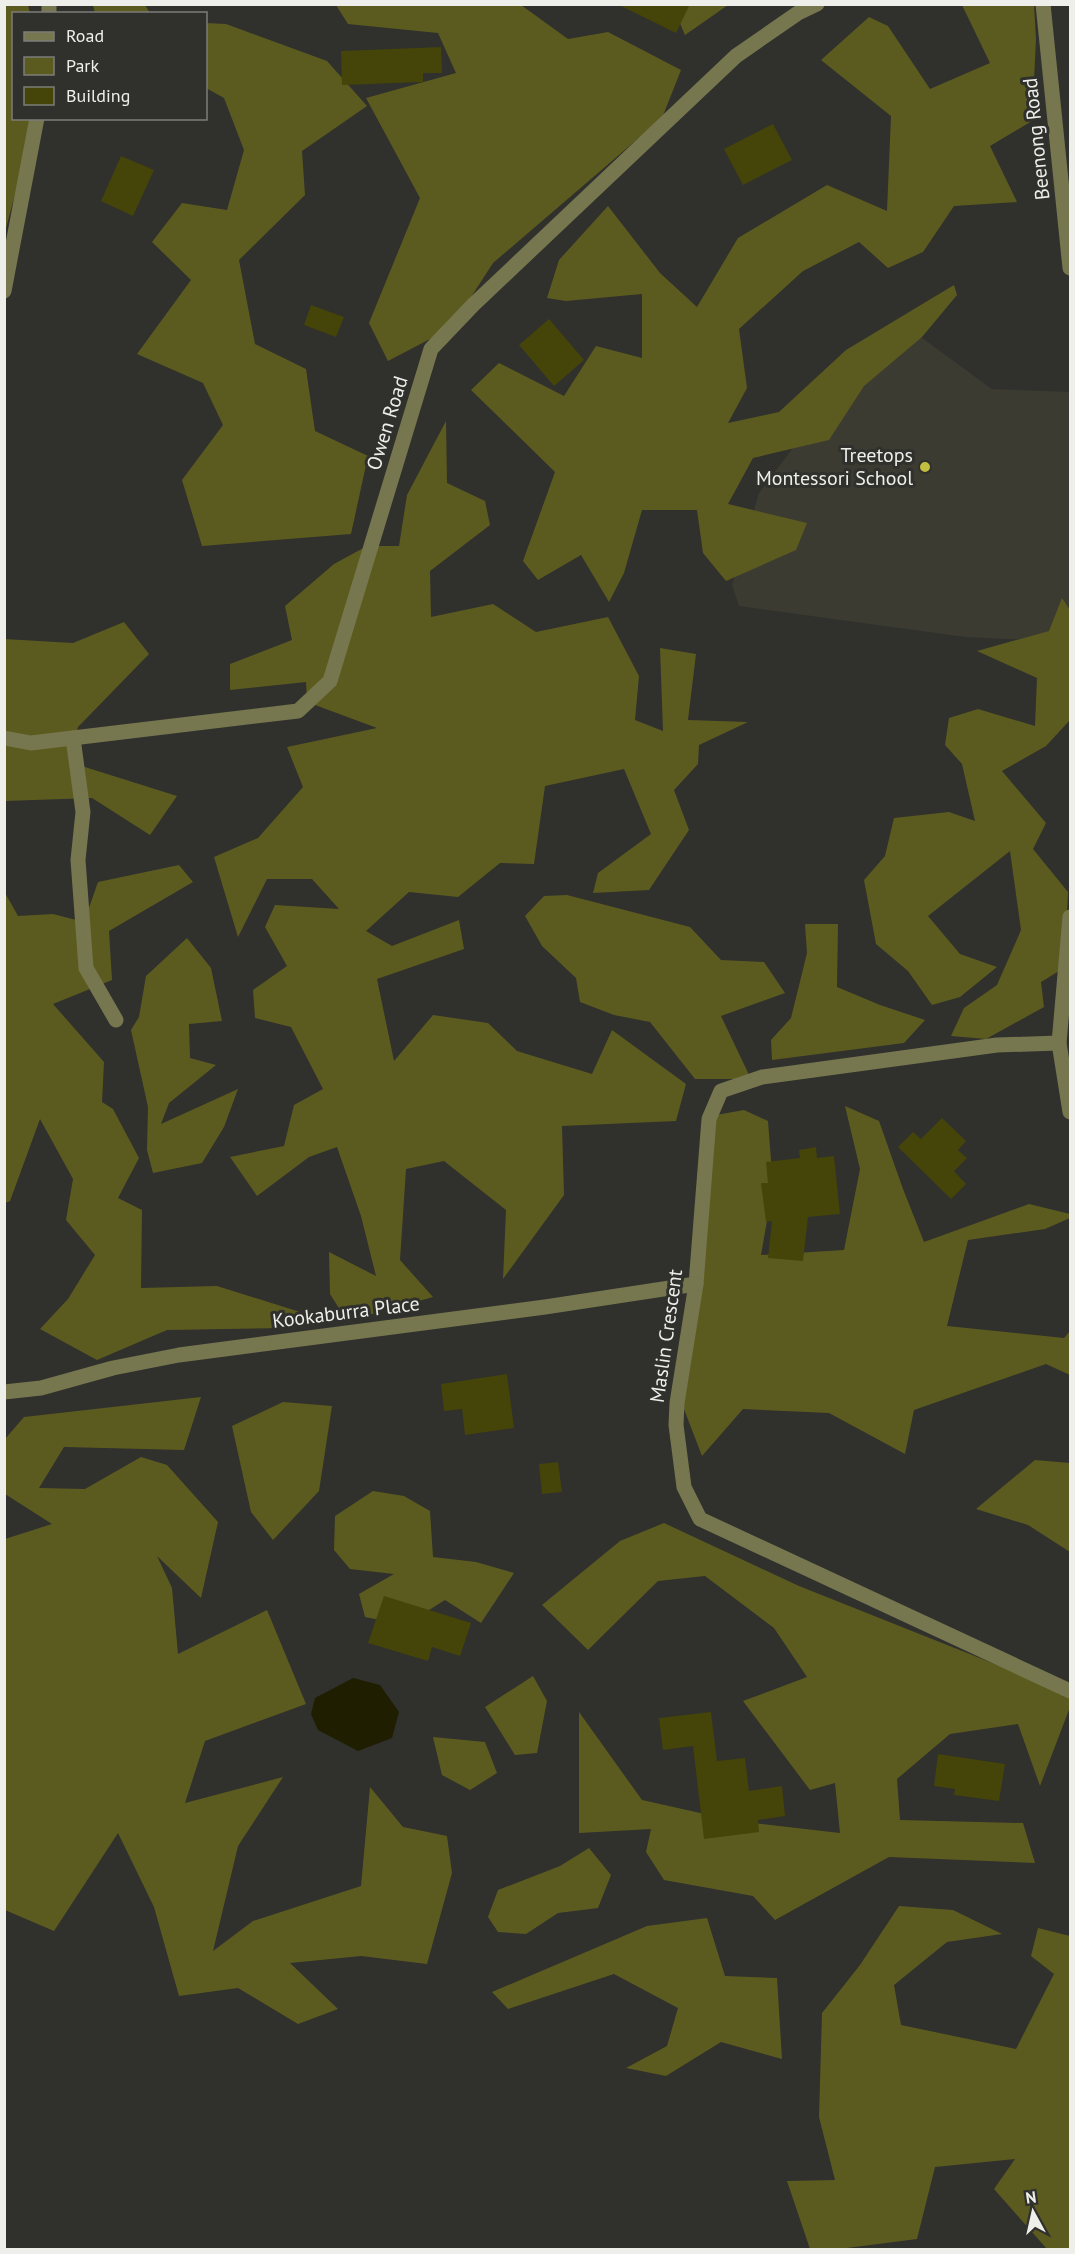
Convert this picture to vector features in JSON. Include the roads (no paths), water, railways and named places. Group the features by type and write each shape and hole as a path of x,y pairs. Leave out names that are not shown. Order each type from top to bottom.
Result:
{"street":[{"name":"Owen Road","path":"4,738 31,743 298,711 330,681 431,349 473,305 736,56 797,9 817,4"},
{"name":"Beenong Road","path":"1043,4 1071,268"},
{"path":"4,291 37,120"},
{"path":"73,738 82,813 78,860 86,968 116,1020"},
{"path":"1071,917 1059,1043 1071,1112"},
{"name":"Maslin Crescent","path":"1059,1043 997,1045 762,1077 721,1090 709,1119 696,1284 677,1403 676,1425 684,1487 700,1519 1071,1691"},
{"name":"Kookaburra Place","path":"4,1392 41,1388 113,1368 179,1355 545,1307 696,1284"}],"place":[{"name":"Treetops Montessori School","path":"925,467"}]}
